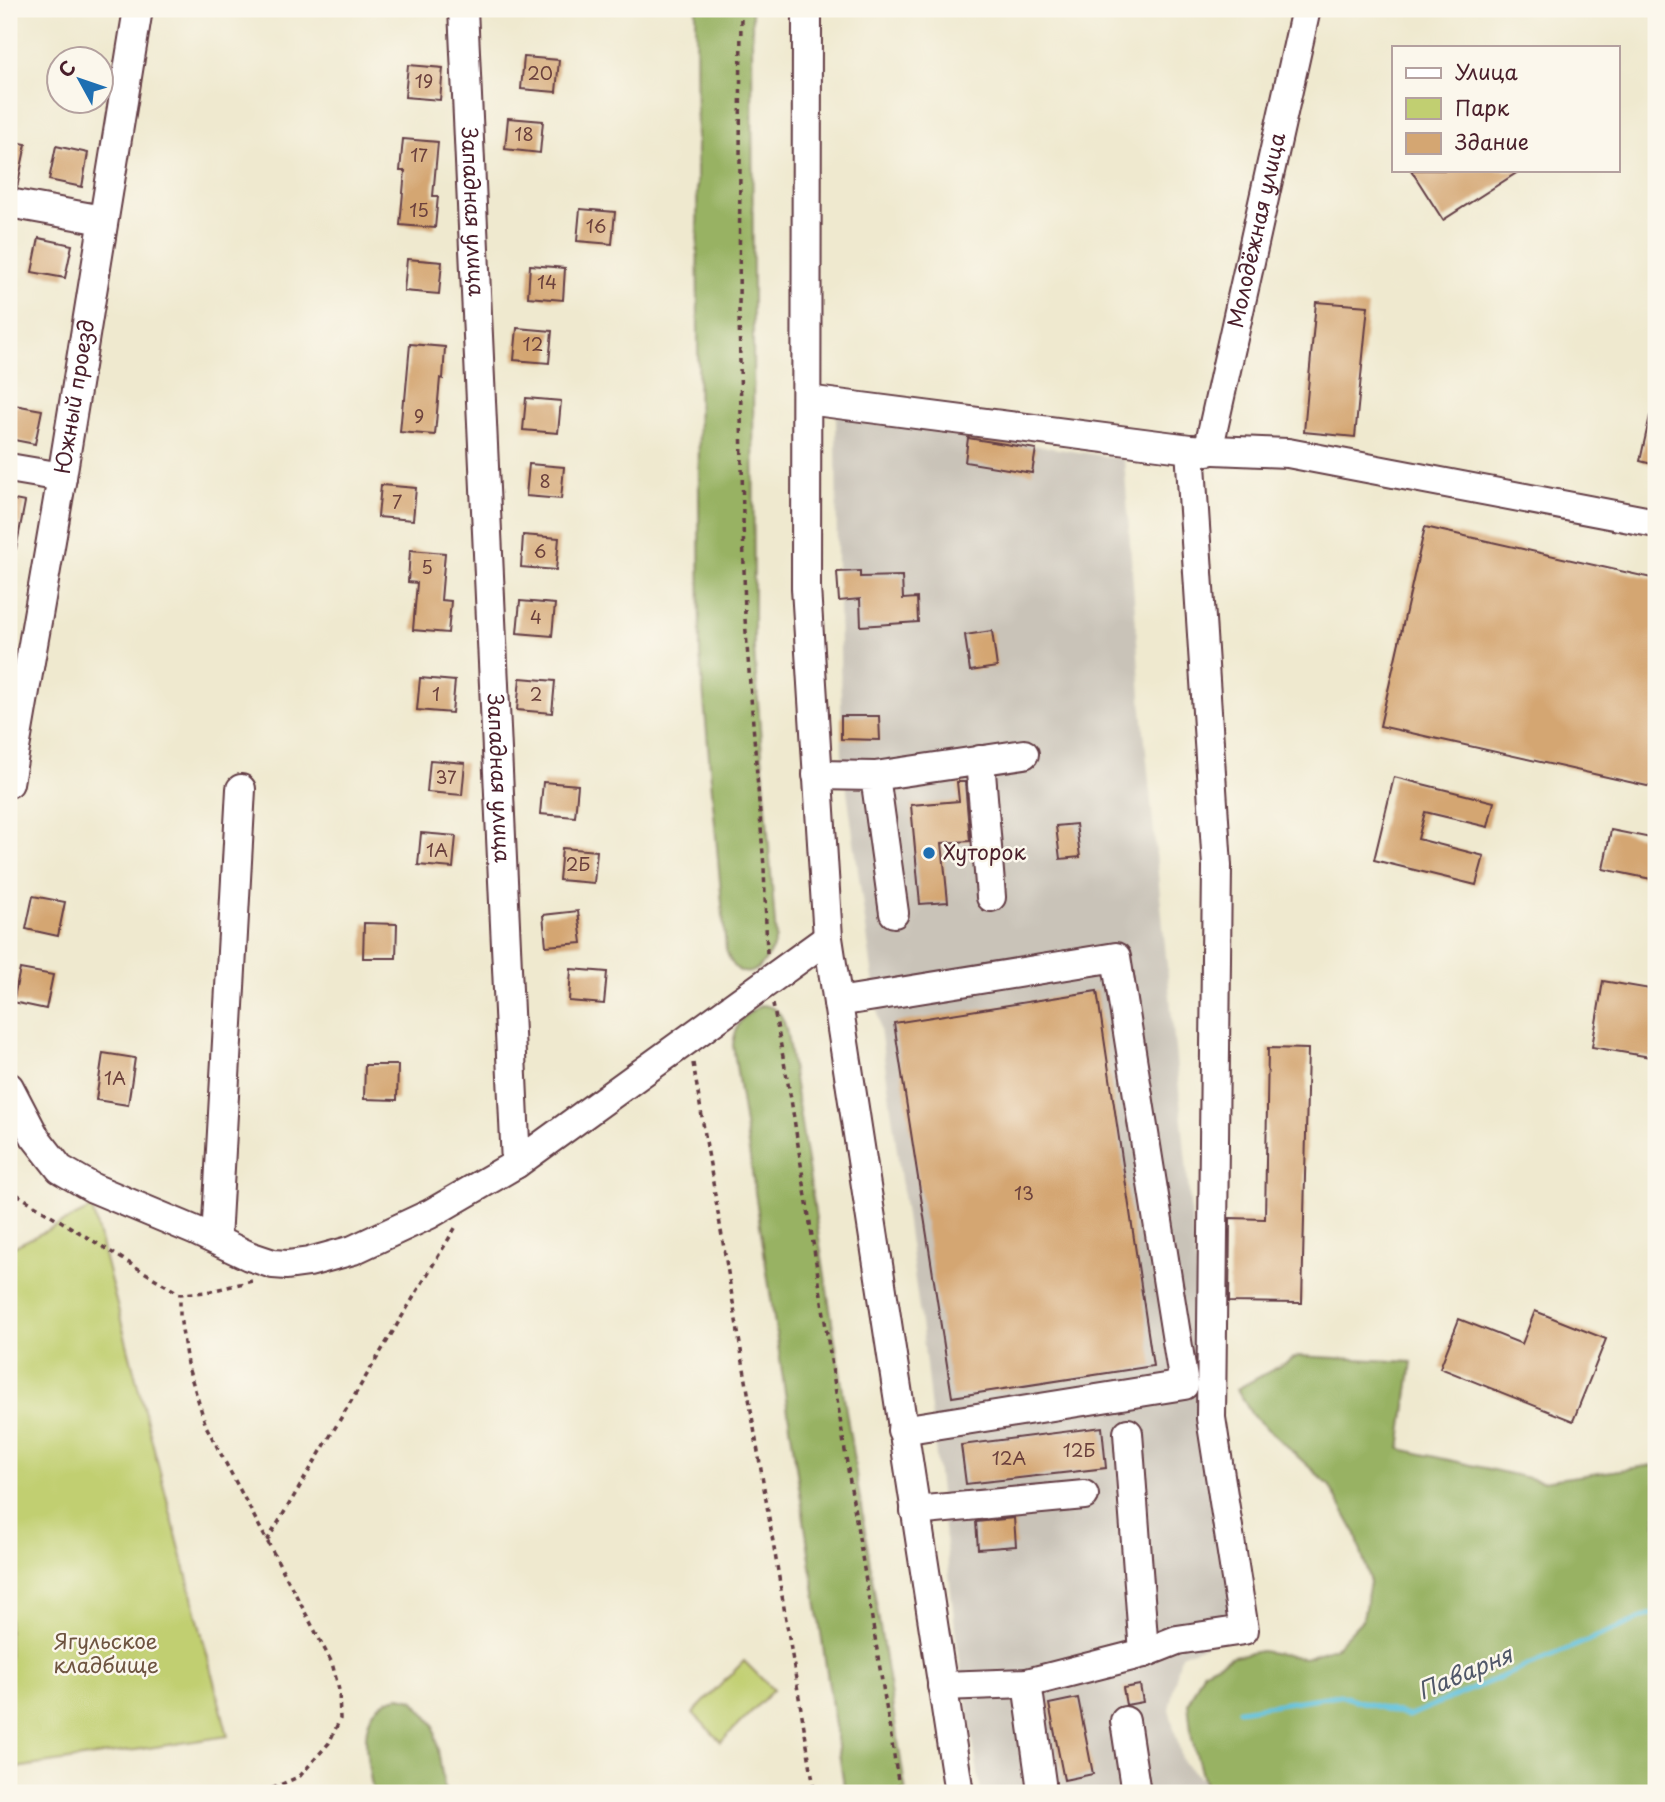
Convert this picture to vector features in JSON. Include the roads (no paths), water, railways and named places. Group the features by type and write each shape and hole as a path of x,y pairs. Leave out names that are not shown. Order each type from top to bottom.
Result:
{"street":[{"name":"Южный проезд","path":"9,783 13,734 62,477 138,9"},
{"name":"Западная улица","path":"463,9 516,1164"},
{"path":"807,9 806,588 828,938 959,1793"},
{"name":"Молодёжная улица","path":"1144,1653 1177,1640 1244,1630 1211,1418 1217,866 1199,450 1306,9"},
{"path":"9,203 103,220"},
{"path":"807,400 1199,450 1288,453 1656,523"},
{"path":"9,468 62,477"},
{"path":"817,775 875,776 1024,754"},
{"path":"980,760 991,897"},
{"path":"875,776 894,913"},
{"path":"216,1240 241,789"},
{"path":"9,1087 35,1137 60,1169 93,1188 249,1256 273,1264 309,1262 352,1250 430,1214 516,1164 828,938"},
{"path":"838,1002 1116,957 1184,1385 902,1430"},
{"path":"942,1686 1027,1683 1144,1653 1128,1433"},
{"path":"915,1511 1084,1495"},
{"path":"1027,1683 1041,1783"},
{"path":"1125,1721 1136,1793"}],"waterway":[{"name":"Паварня","path":"1239,1710 1339,1695 1408,1716 1656,1612"}],"place":[{"name":"Хуторок","path":"929,853"}],"park label":[{"name":"Ягульское кладбище","path":"106,1654"}]}
